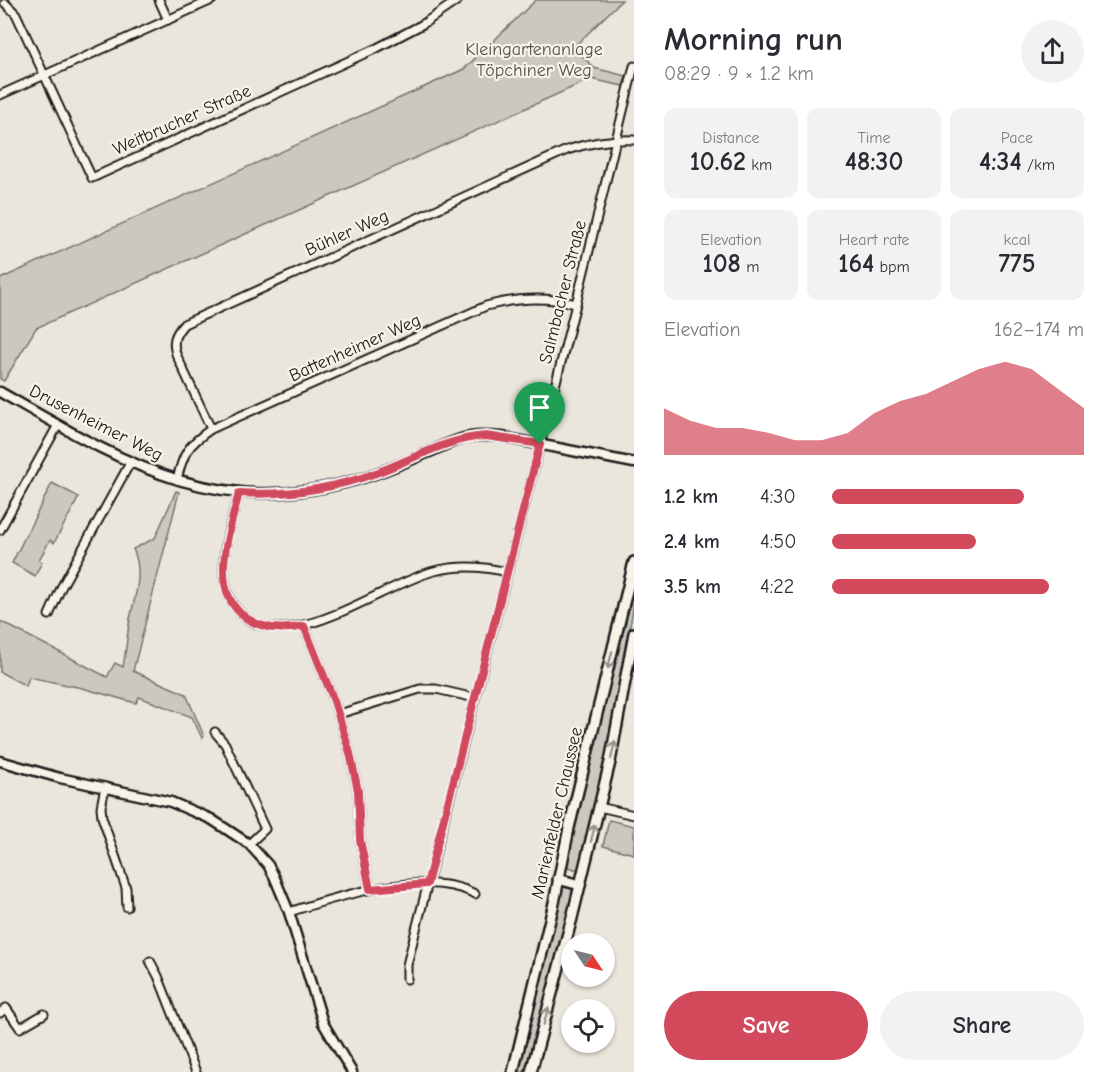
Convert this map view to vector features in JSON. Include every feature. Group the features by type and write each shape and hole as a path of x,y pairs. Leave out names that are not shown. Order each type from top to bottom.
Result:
{"main road":[{"name":"Marienfelder Chaussee","path":"513,1072 571,818 634,562"},
{"path":"531,1072 599,807 618,724 634,633"},
{"path":"558,879 580,885"}],"street":[{"path":"159,0 168,20"},
{"path":"0,95 212,0"},
{"name":"Weitbrucher Straße","path":"5,3 16,14 92,178 393,41 458,0"},
{"name":"Salmbacher Straße","path":"407,979 406,965 576,304 634,66"},
{"name":"Bühler Weg","path":"211,429 173,345 175,336 184,324 567,150 589,143 616,139 634,140"},
{"name":"Battenheimer Weg","path":"177,480 183,456 189,446 211,429 486,306 533,298 576,304"},
{"name":"Drusenheimer Weg","path":"0,392 130,463 177,480 239,493 272,494 333,486 375,474 470,437 502,437 634,463"},
{"path":"0,530 58,425"},
{"path":"49,615 61,588 130,463"},
{"path":"239,493 224,564 226,587 231,601 243,616 260,626 280,629 304,626 437,570 478,567 507,572"},
{"path":"304,626 339,714 357,785 360,840 370,889"},
{"path":"339,714 420,689 436,689 475,698"},
{"path":"215,732 225,744 265,829 249,844"},
{"path":"0,761 60,778 150,796 195,811 228,828 249,844 268,865 289,912 324,1023 352,1072"},
{"path":"105,787 101,807 102,817 126,888 127,907"},
{"path":"599,807 634,815"},
{"path":"289,912 370,889 427,884 459,887 475,894"},
{"path":"150,961 196,1072"},
{"path":"3,1008 20,1028 44,1014"}],"green space":[{"name":"Kleingartenanlage Töpchiner Weg","path":"536,0 622,0 574,47 594,68 626,76 623,86 591,79 36,328 4,381 0,379 0,279 464,69"},
{"path":"52,483 79,497 54,543 50,540 39,560 42,562 35,576 12,563"},
{"path":"176,491 179,492 133,671 186,694 204,736 202,738 192,717 139,697 136,703 82,688 29,677 26,686 0,672 0,621 107,677 115,663 123,667 138,584 138,567 133,549 155,538"},
{"path":"634,579 634,604 610,738 578,870 565,866 570,839"},
{"path":"609,820 634,826 634,854 603,846"},
{"path":"564,886 574,889 525,1072 519,1072 561,888"}],"route":[{"path":"470,437 502,437 540,444 427,884 370,889 360,840 358,791 350,753 334,701 304,626 274,629 260,626 240,613 228,594 224,579 224,557 239,493 272,494 325,488 375,474 470,437"}]}
